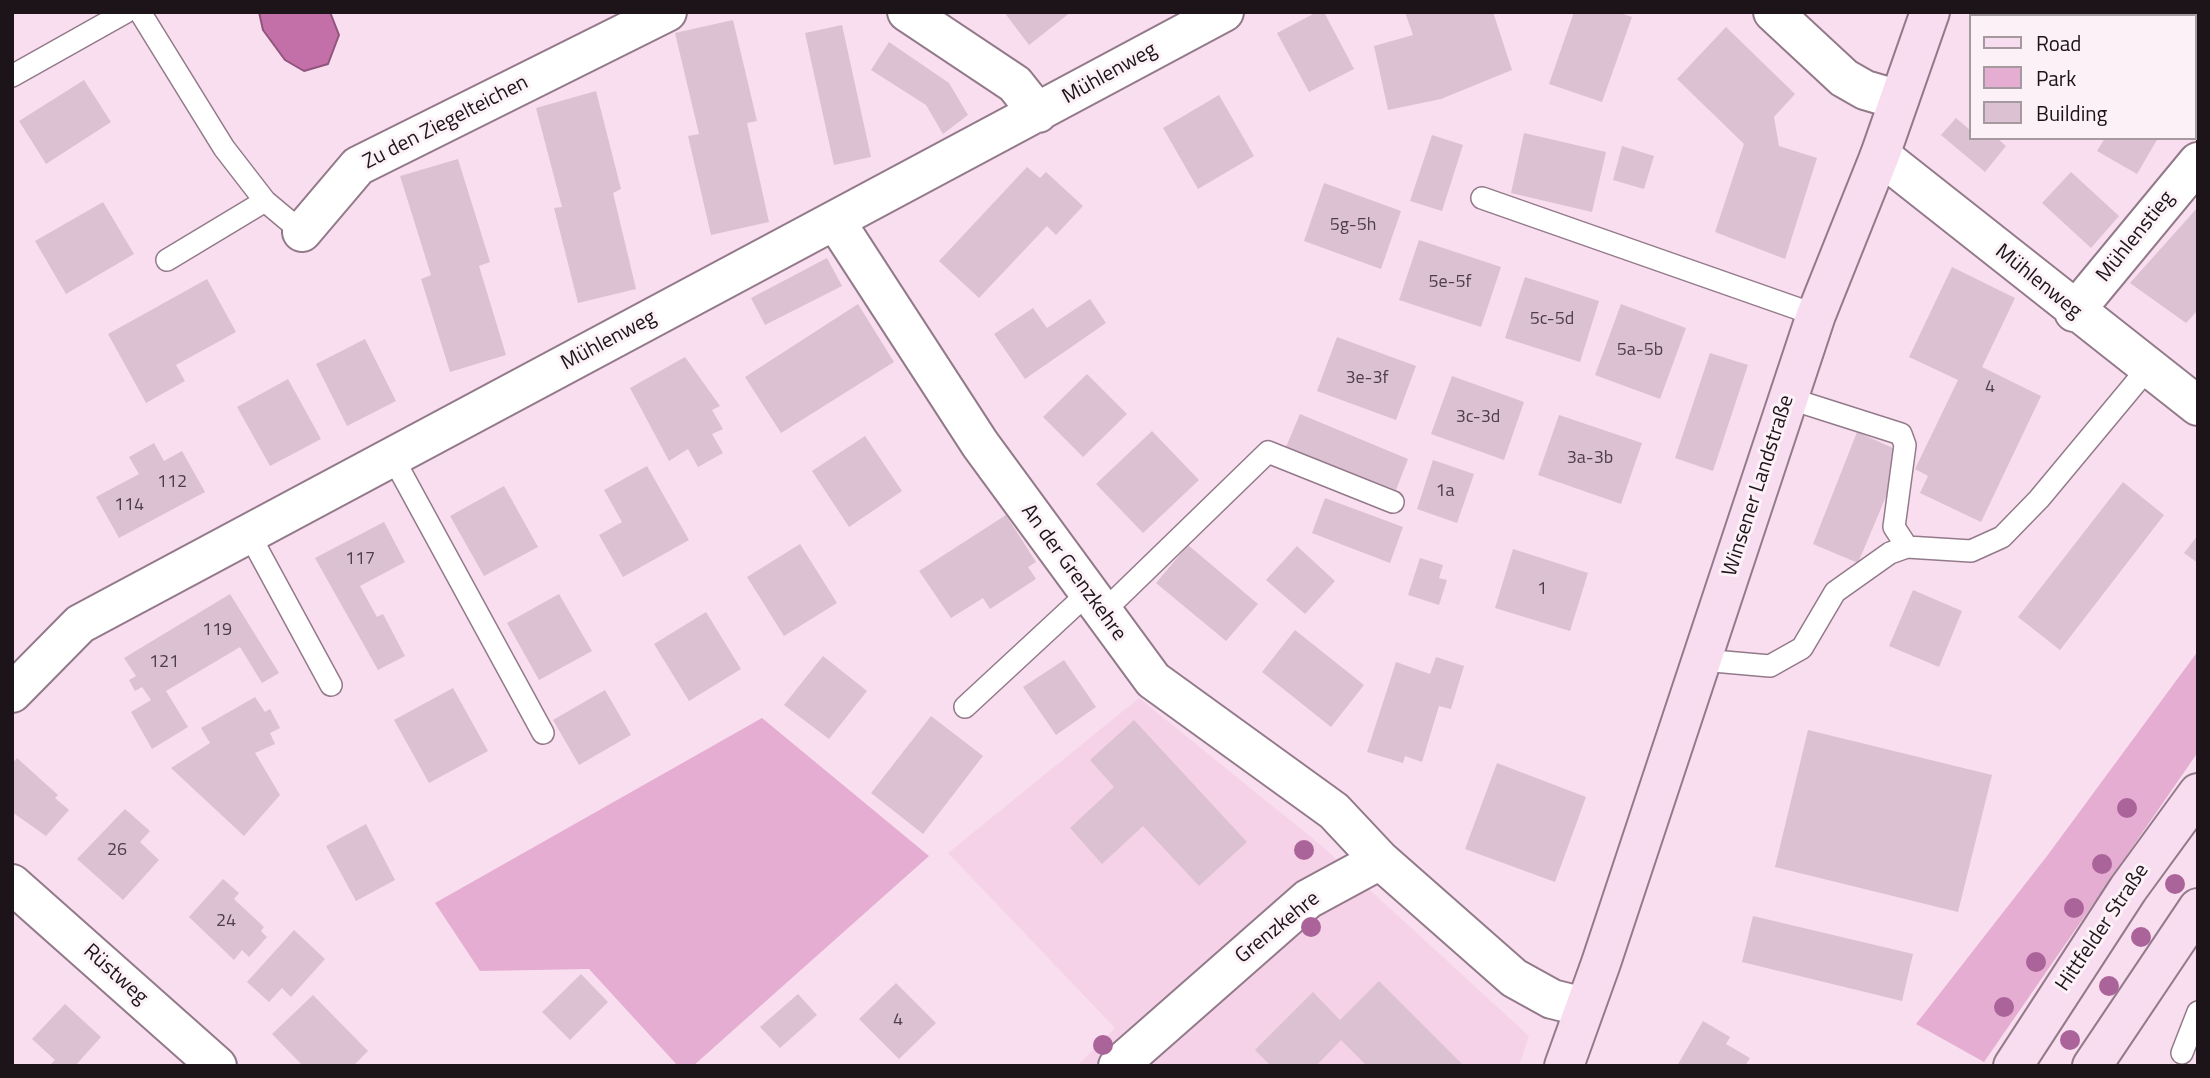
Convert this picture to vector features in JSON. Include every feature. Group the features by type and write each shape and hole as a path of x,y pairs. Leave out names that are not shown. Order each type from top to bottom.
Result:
{"street":[{"name":"Zu den Ziegelteichen","path":"302,232 358,166 667,12"},
{"path":"907,12 1014,85 1038,113"},
{"name":"Mühlenweg","path":"12,693 80,624 248,532 836,222 1224,12"},
{"path":"1773,12 1844,78 1865,90 1899,100"},
{"name":"Winsener Landstraße","path":"1564,1066 1601,963 1816,316 1880,155 1930,12"},
{"name":"Mühlenweg","path":"1880,155 2074,312 2198,406"},
{"name":"Mühlenstieg","path":"2074,312 2198,162"},
{"name":"An der Grenzkehre","path":"836,222 980,444 1094,604 1153,680 1334,811 1380,860"},
{"name":"Hittfelder Straße","path":"2013,1066 2106,922 2198,793"},
{"path":"1380,860 1514,978 1552,999 1584,1007"},
{"name":"Grenzkehre","path":"1118,1066 1308,899 1380,860"},
{"name":"Rüstweg","path":"12,884 217,1066"},
{"path":"2092,1066 2198,908"}],"lane":[{"path":"12,76 126,12"},
{"name":"Zu den Ziegelteichen","path":"140,12 224,148 265,201 302,232"},
{"path":"1482,198 1816,316"},
{"path":"167,260 265,201"},
{"path":"1702,660 1770,667 1802,648 1835,592 1890,553 1907,547 1971,551 2002,537 2039,499 2148,368"},
{"path":"1788,398 1901,434 1905,445 1894,527 1907,547"},
{"path":"965,707 1094,604 1268,452 1393,502"},
{"path":"392,456 544,733"},
{"path":"248,532 331,685"},
{"path":"2182,1053 2198,1012"}],"shaded area":[{"path":"259,12 330,12 339,35 328,64 304,71 285,60 263,30"},
{"path":"1139,698 1322,846 1529,1036 1519,1066 1077,1066 1115,1028 948,853"}],"green space":[{"path":"2198,651 2198,752 1984,1062 1916,1024 2047,856"},
{"path":"762,718 929,856 693,1066 678,1066 589,969 480,971 435,903"}],"building":[{"path":"1004,12 1071,12 1029,45"},
{"path":"1317,12 1324,12 1354,69 1309,92 1277,33"},
{"path":"1405,12 1493,12 1512,70 1441,99 1388,110 1374,46 1413,35"},
{"path":"1574,12 1617,12 1632,17 1602,102 1549,84"},
{"path":"2198,12 2198,57 2196,14 2182,14"},
{"path":"733,20 757,121 747,123 769,222 711,235 688,136 699,134 675,33"},
{"path":"842,25 871,157 834,165 805,33"},
{"path":"1726,27 1795,94 1774,117 1779,146 1817,158 1785,259 1715,232 1744,144 1677,79"},
{"path":"889,42 949,83 968,115 943,134 926,105 871,70"},
{"path":"84,80 111,122 46,164 19,121"},
{"path":"596,91 621,189 613,193 636,289 578,303 554,208 562,207 536,108"},
{"path":"1219,95 1254,156 1198,189 1163,128"},
{"path":"1956,118 1968,128 1968,140 1999,140 2006,146 1985,172 1941,135"},
{"path":"1524,133 1606,152 1592,212 1511,193"},
{"path":"1432,135 1463,145 1442,211 1410,201"},
{"path":"2104,140 2157,140 2137,174 2097,151"},
{"path":"1622,146 1654,156 1644,189 1613,180"},
{"path":"458,159 490,262 479,266 506,355 450,372 421,279 431,275 400,176"},
{"path":"1027,167 1040,178 1046,172 1083,206 1056,235 1047,226 979,298 939,261"},
{"path":"2071,172 2119,216 2091,248 2042,203"},
{"path":"1324,183 1401,211 1381,269 1304,241"},
{"path":"103,202 134,254 66,294 35,241"},
{"path":"2198,207 2198,310 2186,323 2130,283"},
{"path":"1419,240 1501,267 1481,327 1399,300"},
{"path":"827,258 842,286 765,325 751,298"},
{"path":"1952,267 2015,298 1982,367 2041,396 1981,522 1920,493 1928,476 1915,469 1958,380 1909,357"},
{"path":"1525,277 1599,301 1580,362 1505,338"},
{"path":"207,279 236,332 176,365 185,381 146,403 108,334"},
{"path":"1090,299 1106,323 1025,379 994,334 1033,308 1047,328"},
{"path":"858,304 894,362 781,433 745,377"},
{"path":"1621,304 1686,328 1660,399 1595,375"},
{"path":"1337,337 1416,366 1396,420 1317,391"},
{"path":"365,339 396,401 347,426 316,364"},
{"path":"1710,353 1748,365 1713,471 1675,458"},
{"path":"685,357 720,406 712,410 723,429 712,434 723,453 698,467 688,449 669,461 630,388"},
{"path":"1087,374 1127,414 1083,457 1043,417"},
{"path":"1452,376 1524,402 1504,460 1431,434"},
{"path":"288,379 321,439 270,466 237,407"},
{"path":"1300,414 1408,459 1396,490 1286,447"},
{"path":"1559,415 1642,443 1621,504 1538,475"},
{"path":"1152,431 1199,480 1143,533 1096,484"},
{"path":"1857,432 1893,448 1898,468 1858,563 1813,544"},
{"path":"865,436 902,491 849,527 812,471"},
{"path":"154,443 164,461 182,451 205,492 119,538 96,497 139,474 129,457"},
{"path":"1433,460 1474,474 1457,523 1417,509"},
{"path":"647,466 689,540 623,577 599,535 622,522 604,490"},
{"path":"2123,482 2164,515 2060,650 2018,617"},
{"path":"504,486 538,547 484,576 450,516"},
{"path":"1325,498 1403,527 1390,563 1312,533"},
{"path":"1006,515 1036,562 1028,567 1036,579 990,609 983,598 951,618 919,571"},
{"path":"384,522 405,562 360,586 377,617 383,614 405,656 378,670 315,558"},
{"path":"2198,535 2198,563 2184,553"},
{"path":"800,544 837,603 784,636 747,577"},
{"path":"1188,545 1258,604 1226,641 1156,583"},
{"path":"1297,546 1335,581 1305,614 1266,580"},
{"path":"1513,549 1588,573 1570,631 1495,608"},
{"path":"1420,558 1443,565 1439,578 1447,580 1439,605 1408,595"},
{"path":"1913,590 1962,611 1939,667 1889,646"},
{"path":"230,594 279,673 262,683 240,647 166,691 188,727 152,749 131,712 151,700 142,687 135,691 129,680 136,676 124,658"},
{"path":"559,594 592,651 539,680 507,623"},
{"path":"706,612 741,669 689,701 654,644"},
{"path":"1295,630 1364,685 1331,727 1262,672"},
{"path":"823,656 867,691 829,739 784,705"},
{"path":"1436,657 1464,666 1451,709 1439,706 1422,762 1405,756 1403,763 1367,752 1396,662 1430,674"},
{"path":"1064,660 1096,707 1056,735 1023,687"},
{"path":"453,688 488,751 429,783 394,720"},
{"path":"605,690 631,735 579,765 553,720"},
{"path":"255,697 265,712 270,709 280,728 270,733 275,744 255,753 280,795 244,836 171,768 210,743 201,728"},
{"path":"931,716 983,756 923,834 871,793"},
{"path":"1134,720 1247,842 1199,886 1143,826 1102,864 1070,828 1114,787 1090,760"},
{"path":"1808,730 1992,775 1958,912 1775,867"},
{"path":"17,758 58,795 55,798 69,810 46,836 12,812 12,764"},
{"path":"1497,763 1586,797 1555,882 1465,849"},
{"path":"125,809 150,831 140,842 159,860 123,900 77,859"},
{"path":"366,824 395,880 356,901 326,846"},
{"path":"223,879 239,893 234,899 264,927 261,931 267,937 249,957 242,950 234,960 189,917"},
{"path":"1753,916 1913,954 1902,1001 1742,962"},
{"path":"294,930 325,959 291,997 282,988 269,1002 247,982"},
{"path":"581,974 608,1002 570,1040 542,1012"},
{"path":"1379,981 1464,1066 1367,1066 1341,1040 1316,1066 1271,1066 1255,1050 1313,992 1340,1020"},
{"path":"896,983 936,1023 899,1059 859,1019"},
{"path":"798,994 817,1015 780,1048 760,1027"},
{"path":"313,995 368,1051 353,1066 303,1066 272,1034"},
{"path":"65,1004 101,1037 75,1066 49,1066 55,1060 32,1039"},
{"path":"1703,1021 1730,1037 1726,1044 1750,1058 1745,1066 1677,1066"}]}
